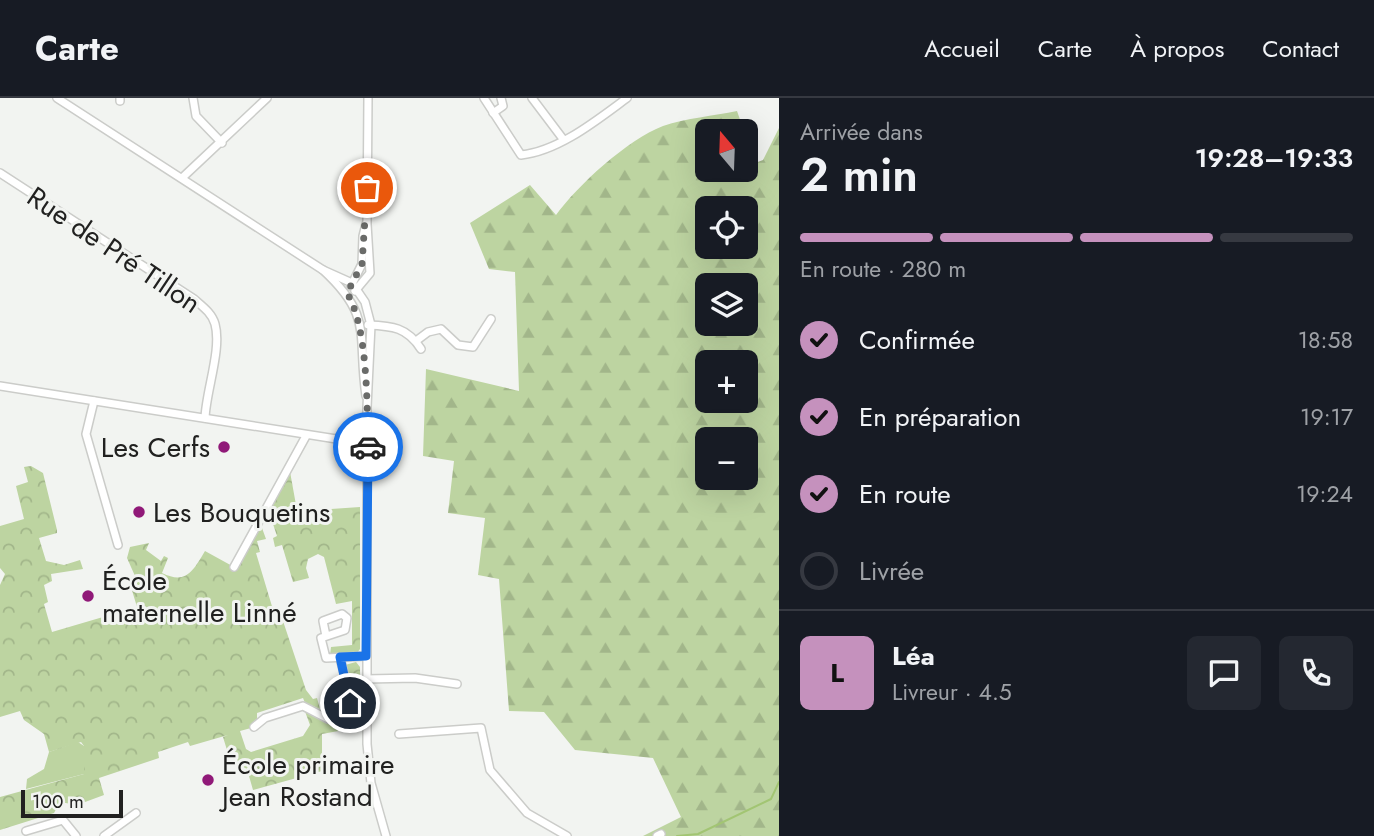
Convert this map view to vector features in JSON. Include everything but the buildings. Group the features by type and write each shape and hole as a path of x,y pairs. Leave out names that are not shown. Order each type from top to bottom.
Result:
{"street":[{"path":"57,98 323,270 352,283 365,302 371,325 366,679 371,783 386,836"},
{"path":"193,98 196,116 222,143"},
{"path":"182,178 267,98"},
{"path":"347,293 358,290 370,273 367,224 368,98"},
{"path":"484,98 522,155 537,153 563,139 627,98"},
{"path":"493,113 503,106 501,98"},
{"path":"532,98 533,103 563,139"},
{"name":"Rue de Pré Tillon","path":"0,173 194,299 207,311 215,322 216,336 205,418"},
{"path":"347,293 362,264 363,236 367,224"},
{"path":"323,270 347,293 355,306 360,325 368,407"},
{"path":"416,341 428,332 441,329 458,345 473,347 491,319"},
{"path":"360,325 397,326 416,341 421,349"},
{"path":"0,386 368,444"},
{"path":"94,401 86,434 118,545"},
{"path":"234,567 306,436"},
{"path":"326,636 321,638 326,658 366,656"},
{"path":"254,727 265,718 303,706 328,719 345,713 351,700 340,657"},
{"path":"366,679 415,678 457,684"},
{"path":"399,734 481,728 490,770 527,813 567,836"},
{"path":"104,836 136,813"},
{"path":"26,831 63,820 76,836"}],"green space":[{"path":"737,111 740,119 695,119 695,182 758,182 758,162 763,160 779,128 779,836 643,836 681,817 653,758 575,750 544,712 509,711 499,579 478,575 485,518 448,513 454,461 423,456 426,369 519,391 515,272 489,269 470,223 530,185 556,215 577,190 619,152 663,126 690,119"},
{"path":"31,466 43,473 57,530 57,533 39,538 46,561 64,565 80,560 83,569 51,574 52,581 44,585 48,602 44,604 52,632 137,607 131,587 135,576 127,558 130,547 149,543 146,550 161,561 164,556 168,558 162,573 183,577 192,570 205,551 234,567 256,526 262,528 266,539 257,541 260,552 256,553 277,623 283,621 306,690 313,699 317,698 320,709 305,703 303,698 257,713 257,720 251,728 240,731 246,749 251,752 303,736 310,725 303,706 328,719 350,707 345,665 356,662 360,667 360,727 322,734 322,771 253,790 247,769 230,760 223,737 228,735 190,746 188,742 158,752 159,758 99,778 104,795 77,805 60,802 54,813 0,830 0,797 84,774 84,746 81,742 49,752 44,734 24,720 20,711 0,717 0,585 5,574 0,568 0,526 24,519 16,486 28,482 24,467"},
{"path":"289,466 296,505 302,511 360,507 360,649 357,653 330,655 331,647 352,645 352,601 336,604 324,557 318,554 308,559 306,568 309,578 293,582 282,545 275,547 273,538 277,536 271,518 262,516"},
{"path":"78,742 84,746 84,774 26,789 27,779 44,769 49,752"}],"waterway":[{"path":"677,836 698,834 771,799 779,782"}],"way so far":[{"path":"367,188 367,224 363,236 362,264 347,293 355,306 361,329 368,407 368,447"}],"place":[{"name":"Les Cerfs","path":"224,447"},
{"name":"Les Bouquetins","path":"139,512"},
{"name":"École maternelle Linné","path":"88,596"},
{"name":"École primaire Jean Rostand","path":"208,780"}],"route":[{"path":"350,703 340,657 366,656 368,447"}]}
